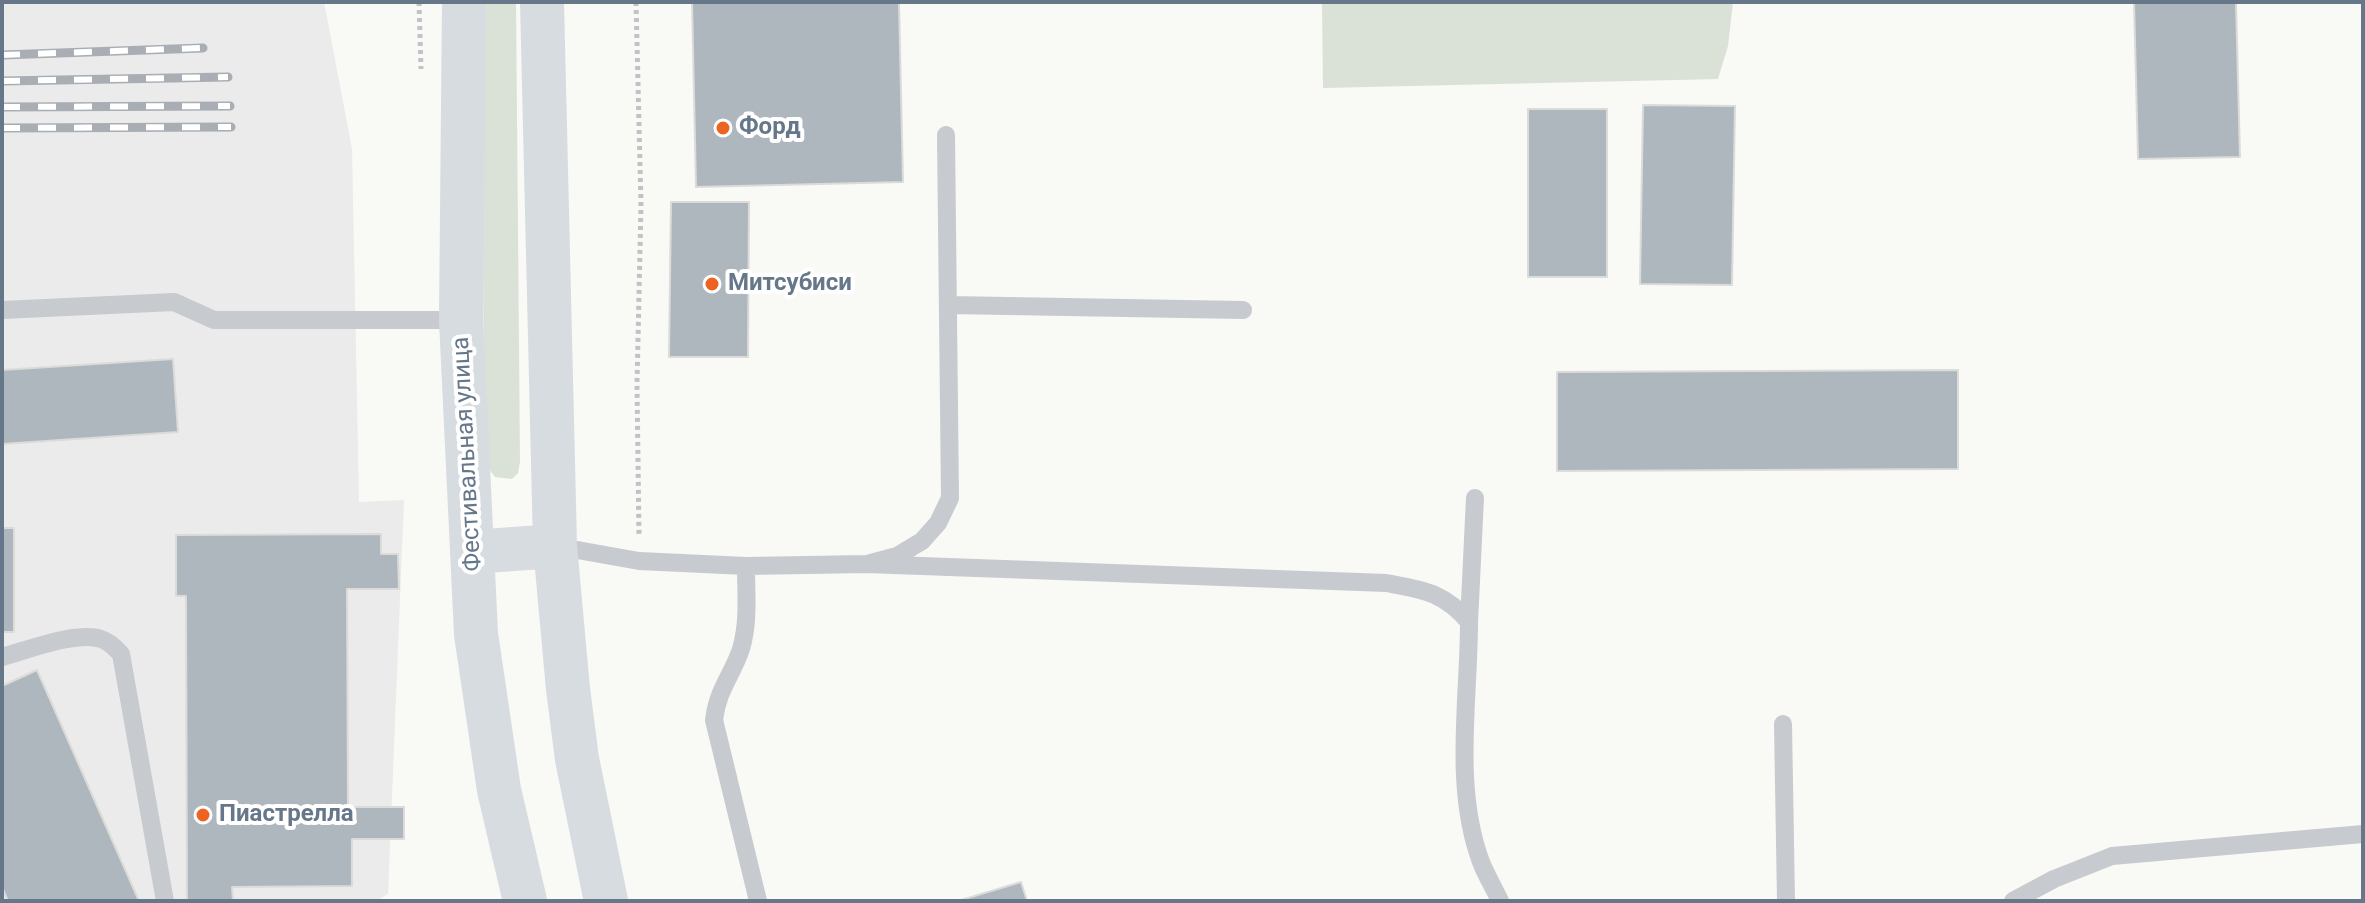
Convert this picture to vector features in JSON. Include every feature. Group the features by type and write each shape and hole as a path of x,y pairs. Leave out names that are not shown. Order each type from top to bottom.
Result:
{"main road":[{"name":"Фестивальная улица","path":"464,2 461,320 476,634 499,790 525,901"},
{"path":"542,2 555,546 577,759 606,901"},
{"path":"472,552 555,546"}],"lane":[{"path":"867,564 897,556 922,541 938,523 950,498 946,135"},
{"path":"2,310 174,302 214,320 461,320"},
{"path":"949,305 1243,310"},
{"path":"1475,498 1465,780 1481,861 1500,901"},
{"path":"555,546 639,561 746,566 867,564 1386,583 1441,596 1455,605 1469,622"},
{"path":"746,566 746,629 740,652 717,697 714,720 758,901"},
{"path":"2,657 81,637 112,644 121,654 165,901"},
{"path":"1783,724 1786,901"},
{"path":"2013,901 2054,879 2112,856 2363,834"}],"path":[{"path":"636,2 641,205 637,384 639,561"}],"shaded area":[{"path":"2,2 324,2 352,149 359,502 404,500 388,894 376,901 2,901"},
{"path":"482,2 516,2 520,462 518,473 512,479 495,477 484,462"},
{"path":"1322,2 1733,2 1728,46 1718,79 1323,88"}],"building":[{"path":"692,2 899,2 903,182 696,187"},
{"path":"2134,2 2236,2 2240,157 2138,159"},
{"path":"1643,105 1735,106 1732,285 1640,284"},
{"path":"1528,109 1607,109 1607,277 1528,277"},
{"path":"671,202 749,202 748,357 669,357"},
{"path":"173,359 178,432 2,444 2,370"},
{"path":"1958,370 1958,469 1557,471 1557,372"},
{"path":"2,528 14,528 14,632 2,632"},
{"path":"381,534 381,554 398,554 399,589 347,589 348,807 404,807 404,839 352,839 352,886 232,887 233,901 187,901 186,596 176,596 176,535"},
{"path":"37,670 139,901 8,901 2,887 2,686"},
{"path":"1021,882 1027,901 958,901"}],"railway":[{"path":"2,55 203,48"},
{"path":"2,81 228,77"},
{"path":"2,107 230,106"},
{"path":"2,128 231,127"}],"place":[{"name":"Форд","path":"723,128"},
{"name":"Митсубиси","path":"712,284"},
{"name":"Пиастрелла","path":"203,815"}]}
